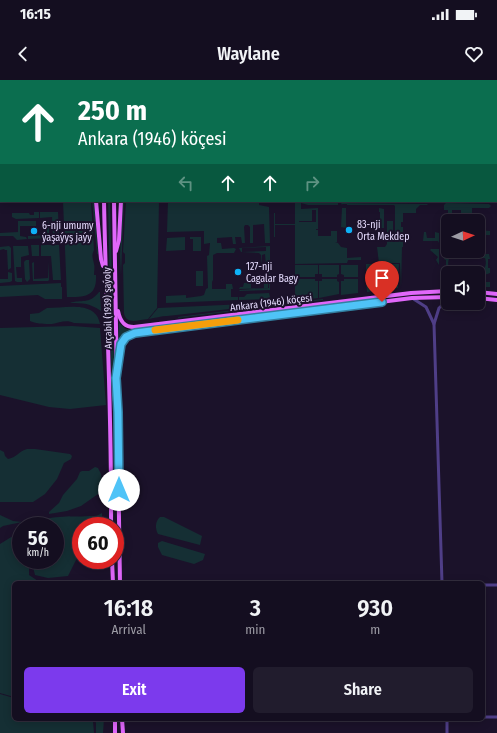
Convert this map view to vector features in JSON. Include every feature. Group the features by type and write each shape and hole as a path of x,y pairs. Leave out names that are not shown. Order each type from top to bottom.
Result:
{"main road":[{"path":"96,202 101,259 105,270"},
{"name":"Arçabil (1939) şaýoly","path":"104,202 105,270 111,418 112,517"},
{"name":"Arçabil (1939) şaýoly","path":"114,202 120,581"},
{"path":"114,256 119,240 121,202"},
{"name":"Ankara (1946) köçesi","path":"116,300 120,319 125,325 132,327 411,293 441,291"},
{"path":"485,293 497,294"},
{"name":"Ankara (1946) köçesi","path":"116,378 121,344 126,337 132,333 412,298 441,298"},
{"path":"485,299 497,300"},
{"path":"112,491 119,490"},
{"path":"112,511 119,511"},
{"path":"112,569 113,581"},
{"path":"115,721 115,733"},
{"path":"122,721 123,733"}],"street":[{"path":"412,298 426,307 434,324"},
{"path":"441,306 434,324 442,581"},
{"path":"485,585 497,585"},
{"path":"485,717 497,716"},
{"path":"447,721 447,733"}],"green space":[{"path":"63,202 91,202 94,250 92,257 96,282 92,292 89,294 79,297 67,297"},
{"path":"92,202 94,202 97,254"},
{"path":"108,202 110,202 115,401 112,401"},
{"path":"123,202 124,202 121,275 120,255"},
{"path":"126,202 159,202 157,308 148,319 133,321 125,317 123,265 125,263 125,254 123,252"},
{"path":"168,202 259,202 259,205 269,207 270,243 265,243 264,224 253,225 253,243 250,243 250,227 248,225 245,225 244,227 245,243 242,243 241,237 235,237 236,244 233,244 232,237 217,238 217,243 221,243 222,249 236,249 234,253 217,253 213,255 212,289 226,289 226,284 232,284 233,289 231,289 231,297 238,297 238,300 166,303 166,296 186,295 186,298 204,295 206,289 208,288 207,256 209,255 210,243 204,244 204,231 167,232"},
{"path":"295,202 338,203 338,205 308,205 301,203 301,209 318,208 318,229 316,230 318,230 318,236 331,236 331,231 337,231 337,242 335,242 341,247 347,248 347,258 361,257 361,260 348,260 347,263 295,264 295,225 275,225 274,237 274,213 275,224 295,224","holes":["312,210 316,210 316,222 299,222 299,221 312,221"]},
{"path":"347,203 428,204 420,205 416,209 416,213 403,213 403,222 401,222 401,227 403,227 403,247 401,288 400,263 379,263 377,247 385,247 387,244 387,221 393,221 393,242 395,242 395,206 347,205"},
{"path":"446,203 489,204 491,206 489,208 472,208 472,213 461,214 461,210 452,210 452,214 448,214 448,210 444,210 444,205"},
{"path":"342,208 346,208 346,228 341,227"},
{"path":"379,208 384,209 384,228 377,228 377,219 380,219"},
{"path":"34,212 39,212 39,218 16,219 12,217 12,213 29,213 30,215 34,215"},
{"path":"40,212 58,212 59,238 53,237 52,217 40,218"},
{"path":"45,220 48,221 49,224 49,238 28,239 28,236 47,235"},
{"path":"18,221 36,221 36,226 20,226 20,236 26,237 27,239 17,240 13,236 0,236 0,233 18,232"},
{"path":"485,231 490,231 490,235 485,235"},
{"path":"424,232 426,232 427,238 435,238 435,232 439,233 439,243 438,241 423,241"},
{"path":"185,237 185,250 166,251 167,238"},
{"path":"190,237 201,237 201,251 193,251 193,239 190,239"},
{"path":"31,245 39,245 39,256 32,256"},
{"path":"41,245 59,245 61,280 53,280 51,256 41,256"},
{"path":"9,246 11,248 11,268 8,270 7,250 0,250 0,247"},
{"path":"13,246 28,246 29,255 21,257 21,267 16,267 17,278 22,278 22,282 15,281"},
{"path":"270,246 270,290 239,290 269,288 268,257 268,288 239,289 240,287 243,287 244,283 251,283 251,288 264,288 264,283 260,283 262,279 266,279 266,268 264,266 266,266 265,254 262,255 261,266 261,255 259,253 241,252 239,248","holes":["266,247 266,251 242,252 242,248"]},
{"path":"439,249 439,265 436,260 438,257 430,250"},
{"path":"485,254 489,254 490,259 488,259 488,268 490,268 490,273 485,274"},
{"path":"456,258 449,259 448,266 446,266 446,260 444,259"},
{"path":"29,260 30,279 27,282 25,279 24,262"},
{"path":"48,261 49,280 33,281 32,263 34,262 34,279 48,278"},
{"path":"366,264 383,264 383,275 380,275 380,277 366,277"},
{"path":"385,264 399,264 398,277 387,277 387,275 385,275"},
{"path":"295,265 318,265 318,274 315,274 315,277 295,277"},
{"path":"319,265 339,265 339,274 337,277 322,277 322,274 319,274"},
{"path":"341,265 358,265 358,277 344,277 344,275 341,274"},
{"path":"196,271 203,271 203,286 196,286"},
{"path":"8,272 12,273 12,281 0,283 0,279 8,279"},
{"path":"295,279 315,279 315,281 318,281 318,298 295,301"},
{"path":"322,279 337,279 339,282 339,294 319,298 319,281 322,281"},
{"path":"344,279 358,279 358,293 341,295 341,281 344,281"},
{"path":"366,279 380,279 380,281 383,282 383,290 367,292"},
{"path":"387,279 398,279 398,288 385,290 385,282 387,282"},
{"path":"485,282 490,282 490,287 485,287"},
{"path":"61,283 62,299 45,299 38,295 0,297 0,286"},
{"path":"99,292 101,311 86,304 70,303 92,299"},
{"path":"269,293 270,297 268,299 239,300 239,297 244,297 247,294"},
{"path":"273,300 273,304 162,316 149,319 158,308 267,303"},
{"path":"323,300 178,318 178,317"},
{"path":"371,307 372,308 215,326"},
{"path":"47,308 86,308 93,311 100,324 74,323 65,321 52,324 43,324 30,321 30,314 39,313"},
{"path":"119,323 126,329 134,329 134,331 126,333 120,340 118,339"},
{"path":"72,326 100,328 106,405 70,409 49,407 0,395 0,328"},
{"path":"188,329 188,331 136,337 136,336"},
{"path":"27,449 70,454 72,456 71,459 64,463 57,479 45,494 33,502 0,502 0,450 4,452 8,459"},
{"path":"95,467 98,468 101,474 102,482 98,494 81,506 67,511 49,514 49,512 59,503 63,495 77,479 80,472 89,471"},
{"path":"102,513 102,517 72,517 72,568 68,576 48,578 35,575 34,569 64,569 64,517 59,517 99,515"},
{"path":"0,515 12,521 12,524 0,528"},
{"path":"160,517 164,517 202,536 200,545 158,534 156,525"},
{"path":"12,537 12,569 29,569 29,575 38,581 12,581 12,696 0,693 0,544"},
{"path":"162,541 205,554 203,560 194,564 162,555 158,547 158,543"},
{"path":"0,694 12,697 12,721 93,721 94,733 0,733"},
{"path":"95,721 104,721 103,733 96,733"}],"slow traffic":[{"path":"155,330 238,320"}],"place":[{"name":"83-nji Orta Mekdep","path":"349,230"},
{"name":"6-nji umumy ýaşaýyş jaýy","path":"34,231"},
{"name":"127-nji Cagalar Bagy","path":"238,272"}],"route":[{"path":"119,490 116,378 120,346 130,334 382,302"}]}
